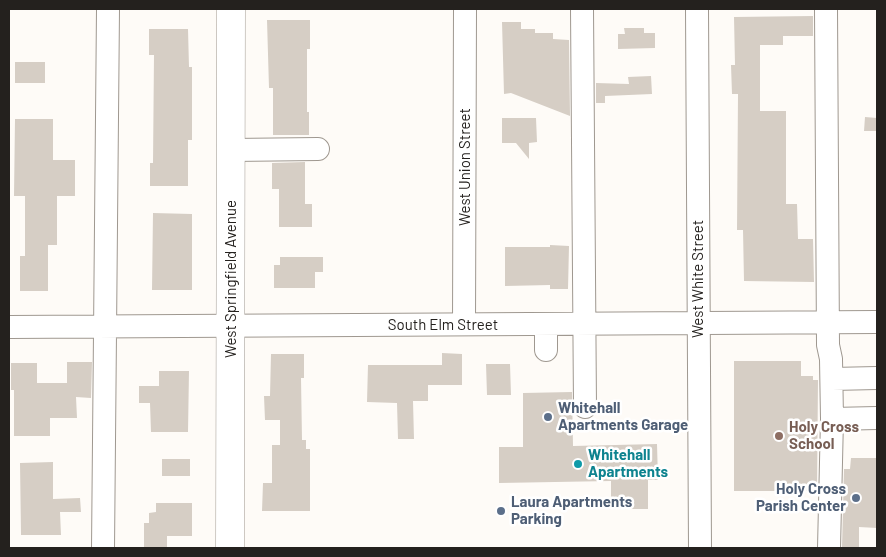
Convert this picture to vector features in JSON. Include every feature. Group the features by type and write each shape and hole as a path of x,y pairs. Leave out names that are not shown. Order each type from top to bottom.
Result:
{"main road":[{"name":"West Springfield Avenue","path":"230,548 231,9"}],"street":[{"path":"103,548 108,9"},
{"name":"West Union Street","path":"464,324 465,9"},
{"path":"582,9 585,407"},
{"name":"West White Street","path":"697,9 700,548"},
{"path":"826,9 828,345 832,379 828,548"},
{"path":"231,150 318,149"},
{"name":"South Elm Street","path":"9,327 877,322"},
{"path":"546,324 546,350"},
{"path":"832,379 877,378"},
{"path":"832,419 877,418"}],"building":[{"path":"813,16 813,36 783,36 783,45 760,45 760,111 786,111 786,204 797,204 798,239 813,239 814,282 744,281 743,230 737,230 738,94 732,94 731,65 735,65 734,17"},
{"path":"267,20 310,20 310,49 307,49 309,135 273,135 273,88 269,88"},
{"path":"502,22 521,22 521,29 535,29 535,33 553,33 553,39 569,40 570,116 511,93 504,94"},
{"path":"624,28 644,28 644,33 655,33 655,48 618,49 618,34 625,34"},
{"path":"149,29 188,29 189,67 192,67 192,140 188,140 188,186 150,186 150,163 153,163 154,55 149,55"},
{"path":"15,62 45,62 45,83 15,83"},
{"path":"651,76 652,94 605,96 605,103 596,103 596,83 629,84 628,77"},
{"path":"865,117 877,118 877,131 864,131"},
{"path":"502,118 536,118 537,142 529,143 529,159 516,143 502,143"},
{"path":"15,119 53,119 53,160 75,160 75,196 57,196 57,245 48,245 48,291 20,291 20,256 25,256 25,196 14,196"},
{"path":"305,162 305,204 312,204 312,227 279,227 279,189 272,189 272,163"},
{"path":"153,213 192,214 192,290 152,290"},
{"path":"550,245 569,246 568,289 550,289 550,285 505,286 505,247 550,247"},
{"path":"280,257 323,257 323,272 315,272 315,288 274,288 274,265 280,265"},
{"path":"442,353 462,354 462,385 428,385 428,401 413,401 414,439 398,439 397,403 367,402 368,365 442,365"},
{"path":"271,354 304,354 304,378 301,378 302,440 306,440 306,449 310,449 310,511 262,511 263,483 272,483 272,445 280,445 280,420 265,420 264,396 270,396"},
{"name":"Holy Cross School","path":"734,361 801,361 801,376 813,376 813,380 818,380 817,491 734,491"},
{"path":"67,362 92,362 91,398 76,397 77,418 50,418 50,436 14,436 14,390 11,390 11,363 37,363 37,383 67,383"},
{"path":"486,364 510,364 511,395 487,395"},
{"path":"159,371 189,371 188,432 151,432 150,403 139,403 139,386 159,386"},
{"name":"Whitehall Apartments","path":"572,392 573,446 657,444 658,480 648,480 648,509 611,509 611,481 499,483 499,447 523,447 523,393"},
{"name":"Holy Cross Parish Center","path":"851,458 877,458 877,528 859,527 859,548 842,548 844,469 850,469"},
{"path":"162,459 190,459 190,476 162,476"},
{"path":"53,462 53,499 80,498 81,512 60,512 61,535 21,535 20,463"},
{"path":"156,503 192,503 192,536 167,536 167,548 144,548 144,523 149,523 149,513 156,512"}],"place":[{"name":"Whitehall Apartments Garage","path":"548,417"},
{"name":"Holy Cross School","path":"779,436"},
{"name":"Whitehall Apartments","path":"578,464"},
{"name":"Holy Cross Parish Center","path":"856,498"},
{"name":"Laura Apartments Parking","path":"501,511"}]}
